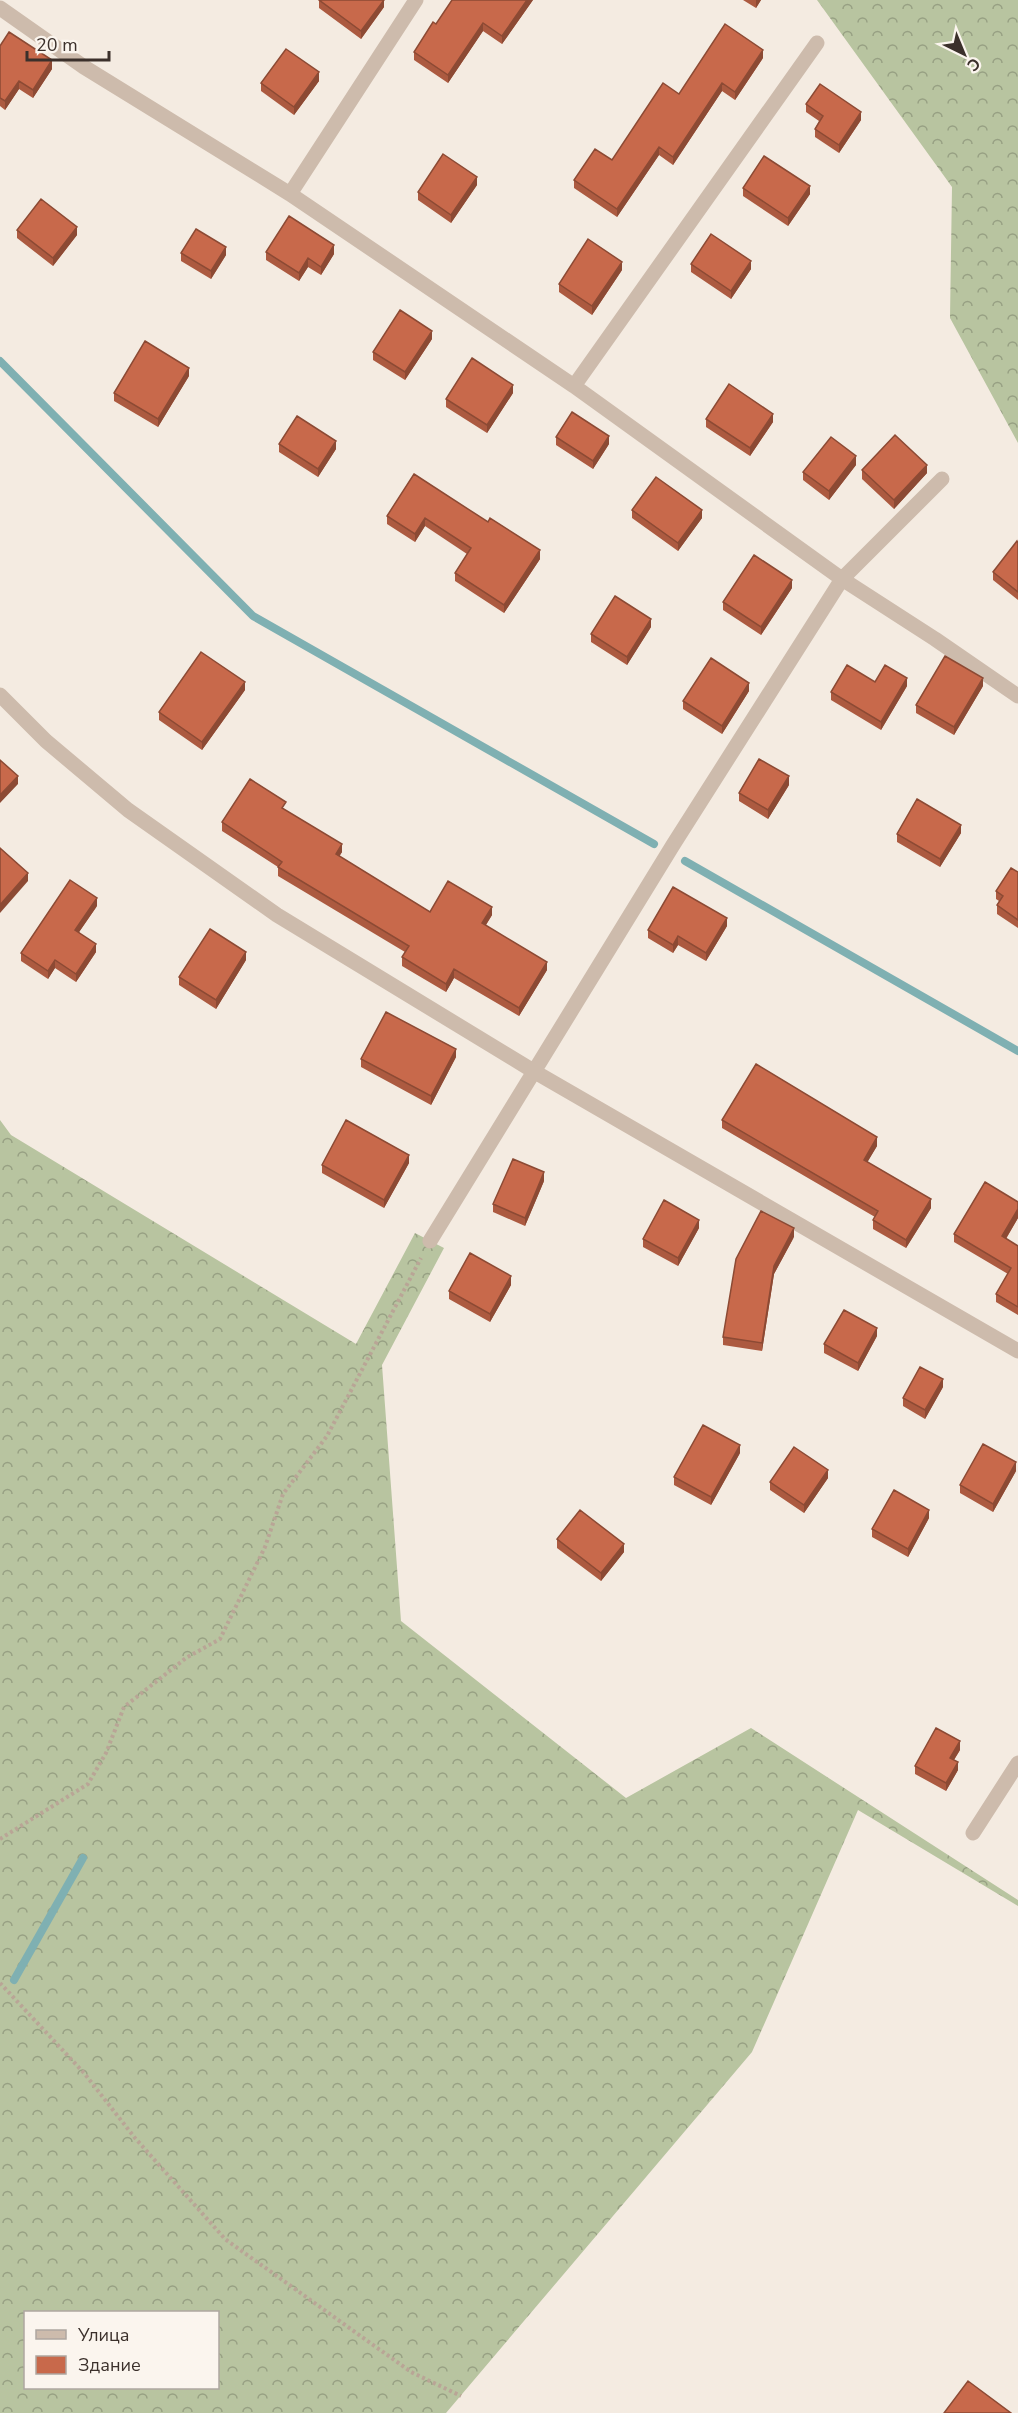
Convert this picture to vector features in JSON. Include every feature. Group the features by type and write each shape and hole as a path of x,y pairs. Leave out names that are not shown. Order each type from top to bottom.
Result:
{"street":[{"path":"290,194 416,0"},
{"path":"0,8 84,67 290,194 574,386 842,579 1018,696"},
{"path":"574,386 817,43"},
{"path":"430,1241 673,845 842,579 942,479"},
{"path":"0,696 46,741 128,810 277,915 535,1072 1018,1351"},
{"path":"973,1833 1018,1763"}],"path":[{"path":"0,1839 88,1784 106,1753 123,1707 186,1658 220,1639 265,1547 283,1494 327,1436 430,1241"},
{"path":"0,1983 84,2073 135,2138 225,2239 411,2372 461,2396"}],"green space":[{"path":"817,0 1018,0 1018,443 950,318 952,187"},
{"path":"0,1120 11,1135 356,1344 415,1233 444,1248 382,1365 401,1621 626,1798 751,1728 1018,1900 1018,1906 858,1810 752,2052 446,2413 0,2413"}],"building":[{"path":"319,0 384,0 361,31"},
{"path":"452,0 527,0 502,36 483,23 448,75 414,52 433,22 436,24"},
{"path":"725,24 763,50 735,92 722,83 673,157 659,147 617,209 574,180 595,149 612,160 663,83 679,94"},
{"path":"9,32 52,60 33,90 19,81 5,101 0,98 0,46"},
{"path":"286,49 319,72 294,107 261,83"},
{"path":"820,84 861,112 839,145 815,129 823,116 806,104"},
{"path":"443,154 477,177 451,215 418,192"},
{"path":"764,156 810,186 788,218 743,188"},
{"path":"41,199 77,227 53,258 17,230"},
{"path":"289,216 334,245 321,267 308,258 299,273 266,252"},
{"path":"196,229 226,247 211,271 181,253"},
{"path":"711,234 751,261 731,291 691,264"},
{"path":"588,239 622,262 592,306 559,284"},
{"path":"400,310 432,331 405,372 373,352"},
{"path":"145,341 189,368 158,419 114,393"},
{"path":"472,358 513,385 487,425 446,399"},
{"path":"729,384 773,414 750,448 706,419"},
{"path":"572,412 609,436 593,461 556,437"},
{"path":"297,416 336,441 318,469 279,444"},
{"path":"895,435 927,465 894,500 862,470"},
{"path":"831,437 856,456 829,491 803,472"},
{"path":"414,474 488,522 490,518 540,550 504,605 455,573 471,548 425,518 415,534 387,516"},
{"path":"656,477 702,510 678,543 632,510"},
{"path":"1017,541 1018,543 1018,592 993,572"},
{"path":"754,555 792,580 761,627 723,602"},
{"path":"615,596 651,619 627,657 591,634"},
{"path":"201,652 245,682 202,742 159,712"},
{"path":"945,656 983,678 954,727 916,705"},
{"path":"711,658 749,683 722,726 683,701"},
{"path":"847,665 875,682 885,665 907,678 881,722 831,692"},
{"path":"759,759 789,776 768,810 739,793"},
{"path":"0,760 18,776 0,795"},
{"path":"250,779 286,802 282,808 342,844 336,854 430,912 448,881 492,907 482,923 547,962 519,1008 454,969 446,984 402,957 409,946 278,867 282,862 222,822"},
{"path":"917,799 961,825 940,859 897,834"},
{"path":"0,848 28,873 0,905"},
{"path":"1011,868 1018,872 1018,920 997,905 1003,896 996,891"},
{"path":"70,880 97,898 75,930 96,944 76,974 55,960 48,971 21,953"},
{"path":"673,887 727,918 706,953 678,936 673,945 648,930"},
{"path":"210,929 246,952 216,1000 179,977"},
{"path":"386,1012 456,1049 431,1096 361,1059"},
{"path":"756,1064 877,1137 864,1160 931,1199 906,1240 873,1220 878,1211 722,1120"},
{"path":"346,1120 409,1155 384,1200 322,1165"},
{"path":"513,1159 544,1172 525,1218 493,1204"},
{"path":"985,1182 1018,1202 1018,1209 1002,1236 1018,1246 1018,1307 996,1294 1011,1268 954,1234"},
{"path":"664,1200 699,1220 678,1258 643,1239"},
{"path":"761,1211 794,1228 774,1266 762,1343 723,1337 736,1259"},
{"path":"470,1253 511,1276 490,1314 449,1291"},
{"path":"844,1310 877,1328 858,1363 824,1344"},
{"path":"920,1367 943,1379 925,1410 903,1398"},
{"path":"703,1425 740,1445 711,1497 674,1477"},
{"path":"983,1444 1016,1462 993,1504 960,1485"},
{"path":"794,1447 828,1470 804,1505 770,1482"},
{"path":"894,1490 929,1510 908,1549 872,1529"},
{"path":"580,1510 624,1544 601,1573 557,1539"},
{"path":"936,1728 960,1741 950,1758 958,1762 946,1783 915,1766"},
{"path":"968,2381 1011,2413 944,2413"}],"waterway":[{"path":"0,361 253,616 654,844"},
{"path":"685,861 1018,1051"},
{"path":"14,1980 83,1858"}]}
